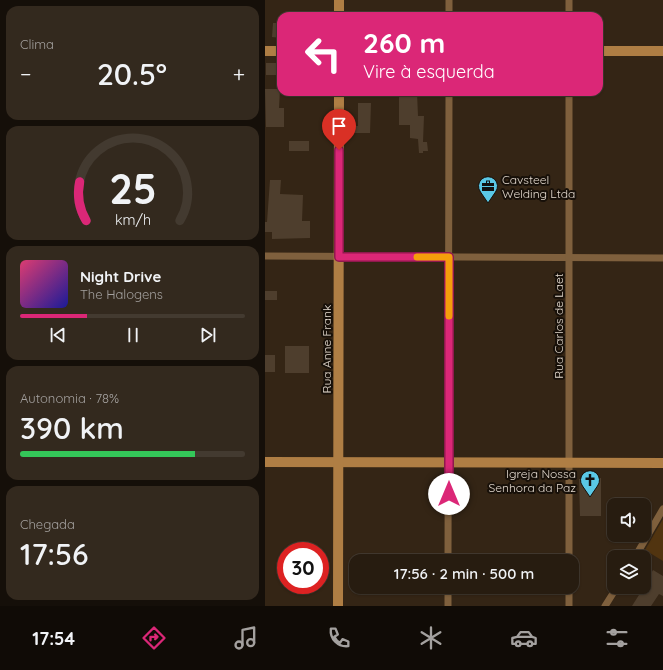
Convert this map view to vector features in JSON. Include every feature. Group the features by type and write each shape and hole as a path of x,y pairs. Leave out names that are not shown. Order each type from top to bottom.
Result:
{"main road":[{"path":"339,0 339,12"},
{"path":"265,51 277,51"},
{"path":"603,51 663,51"},
{"name":"Rua Anne Frank","path":"338,606 339,96"},
{"path":"265,462 663,463"}],"street":[{"path":"449,0 449,12"},
{"path":"569,0 569,12"},
{"path":"448,554 449,96"},
{"name":"Rua Carlos de Laet","path":"569,96 569,554"},
{"path":"265,256 663,258"},
{"path":"639,550 663,509"},
{"path":"448,594 448,606"},
{"path":"569,594 569,606"},
{"path":"605,606 613,594"}],"shaded area":[{"path":"663,519 663,561 651,554 651,550 645,550"}],"building":[{"path":"273,23 277,23 277,38 272,37"},
{"path":"266,63 277,63 277,75 266,75"},
{"path":"265,89 277,89 277,96 280,96 279,108 284,108 284,127 266,127"},
{"path":"399,96 417,96 418,116 424,116 423,142 427,142 428,151 419,153 418,139 410,138 410,125 399,125"},
{"path":"358,103 371,103 370,133 355,133 355,126 358,126"},
{"path":"289,141 309,141 309,151 289,151"},
{"path":"270,180 281,180 280,194 303,195 302,221 310,221 310,238 272,239 272,232 265,232"},
{"path":"265,291 277,291 277,300 265,300"},
{"path":"285,346 309,346 309,373 285,373"},
{"path":"265,355 275,355 275,372 265,372"},
{"name":"Igreja Nossa Senhora da Paz","path":"601,478 601,516 580,516 579,479"},
{"path":"653,570 663,576 663,596 659,594 651,606 632,606 640,594 651,594 651,574"}],"slow traffic":[{"path":"417,257 449,257 449,316"}],"place":[{"name":"Cavsteel Welding Ltda","path":"488,203"},
{"name":"Igreja Nossa Senhora da Paz","path":"590,497"}],"route":[{"path":"339,150 339,257 449,257 449,494"}]}
